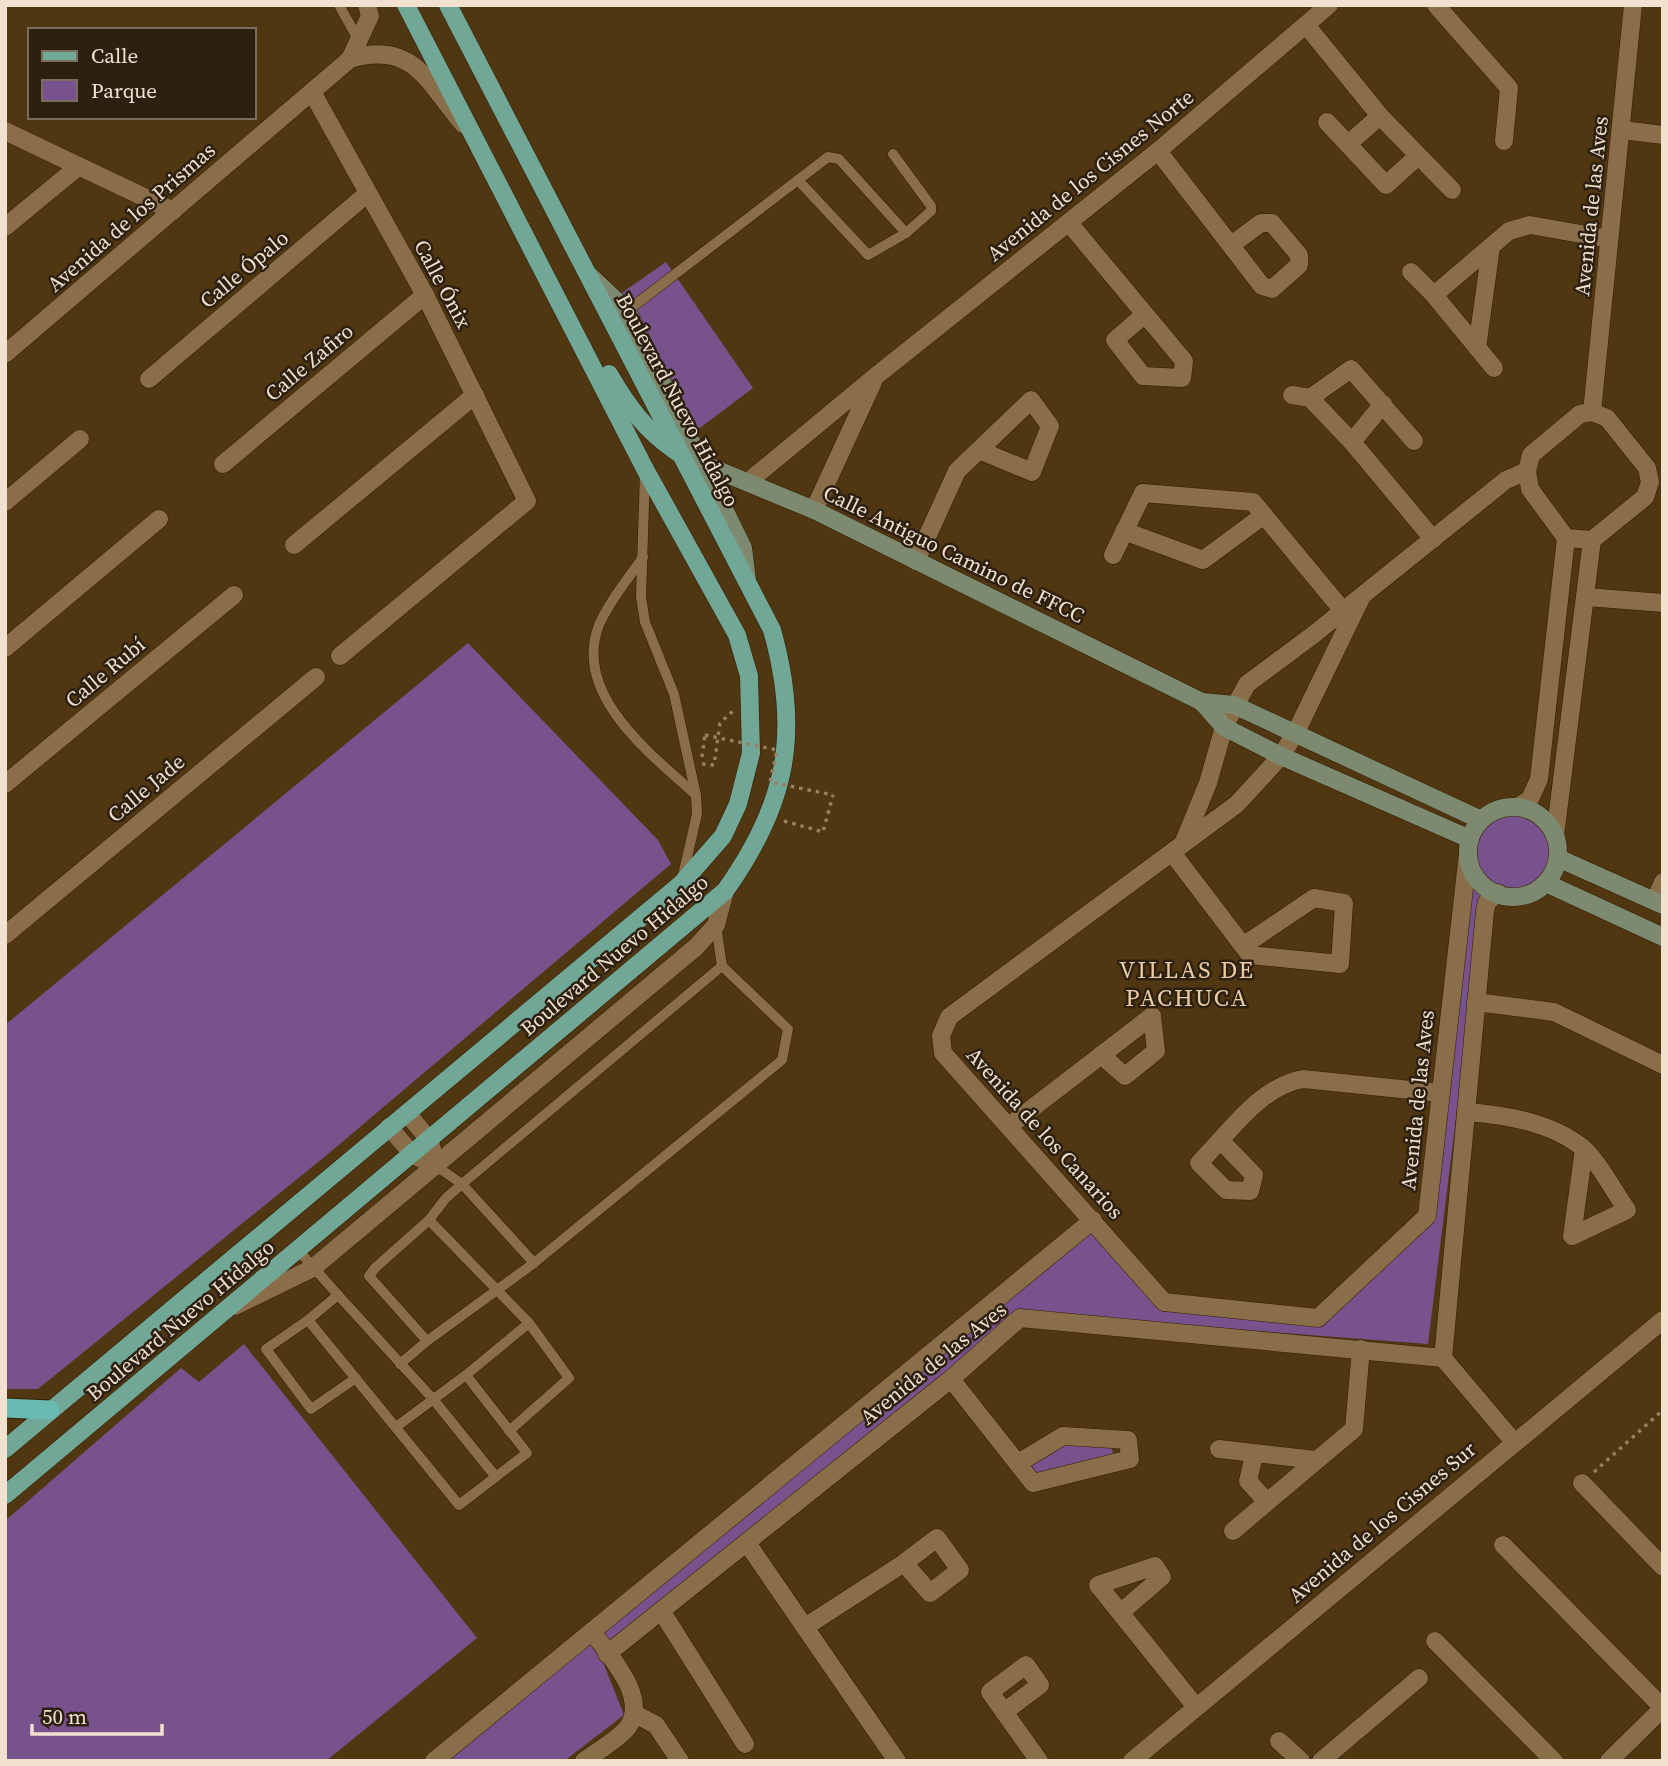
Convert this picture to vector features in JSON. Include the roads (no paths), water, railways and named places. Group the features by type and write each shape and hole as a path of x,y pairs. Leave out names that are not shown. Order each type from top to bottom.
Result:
{"highway":[{"path":"5,1408 50,1410"}],"main road":[{"name":"Boulevard Nuevo Hidalgo","path":"5,1449 681,884 723,836 738,804 751,753 749,676 737,635 645,469 406,5"},
{"name":"Boulevard Nuevo Hidalgo","path":"5,1495 725,891 753,852 770,818 784,763 788,718 784,672 772,630 448,5"},
{"path":"584,270 627,312 743,548 747,580"},
{"path":"570,321 601,359 631,412 654,436 681,455"},
{"path":"685,428 748,482 737,486 728,494 722,505"},
{"name":"Calle Antiguo Camino de FFCC","path":"681,455 814,510 1202,702 1234,705 1481,820"},
{"name":"Calle Antiguo Camino de FFCC","path":"1202,702 1224,727 1469,846"},
{"path":"1519,806 1539,814 1555,836 1558,858 1546,883 1528,895 1507,897 1487,889 1477,879 1469,846 1481,820 1499,808 1519,806"},
{"path":"1558,858 1659,903"},
{"path":"1546,883 1663,937"}],"street":[{"name":"Avenida de los Prismas","path":"350,60 370,16 367,5"},
{"name":"Avenida de los Cisnes Norte","path":"748,482 1158,151 1329,5"},
{"path":"1436,5 1509,88 1504,141"},
{"name":"Avenida de las Aves","path":"1592,412 1633,5"},
{"path":"1306,25 1380,116 1451,190"},
{"name":"Avenida de los Prismas","path":"5,354 350,60 373,52 392,53 412,64 477,140"},
{"name":"Calle Ónix","path":"312,92 425,295 527,501 340,656"},
{"path":"1348,144 1380,116"},
{"path":"1327,122 1386,185 1418,156"},
{"path":"5,131 173,211"},
{"path":"1622,131 1663,135"},
{"path":"1158,151 1231,245"},
{"path":"5,227 79,166"},
{"name":"Calle Ópalo","path":"149,379 368,193"},
{"path":"1069,223 1144,316"},
{"path":"1434,295 1509,231 1530,225 1609,239"},
{"path":"1477,348 1491,247"},
{"path":"1411,272 1434,295 1494,368"},
{"name":"Calle Zafiro","path":"223,464 425,295"},
{"path":"1310,398 1351,369 1414,441"},
{"name":"Avenida de los Cisnes Norte","path":"814,510 876,376"},
{"path":"294,545 475,395"},
{"path":"1292,395 1310,398 1352,442 1433,539"},
{"path":"1352,442 1383,404"},
{"path":"1519,806 1537,789 1539,779 1566,538 1530,489 1527,471 1531,456 1580,414 1592,412 1607,418 1656,482 1645,497 1592,540 1566,538"},
{"path":"822,421 848,435"},
{"path":"5,502 80,439"},
{"path":"916,561 957,471 979,450"},
{"name":"Avenida de los Canarios","path":"1178,849 1208,783 1224,727 1247,684 1346,614 1362,596 1506,480 1527,471"},
{"path":"1113,555 1143,493 1254,502 1346,614"},
{"path":"1124,531 1203,560 1264,515"},
{"path":"5,648 159,519"},
{"path":"1555,836 1587,597 1592,540"},
{"name":"Calle Rubí","path":"5,784 234,595"},
{"path":"1587,597 1663,603"},
{"name":"Avenida de los Canarios","path":"1164,1303 943,1054 941,1036 948,1017 1237,804 1281,756 1296,733 1336,646 1346,614"},
{"path":"1313,635 1327,638 1336,646"},
{"name":"Calle Jade","path":"5,935 316,677"},
{"path":"1208,783 1224,801 1237,804"},
{"name":"Avenida de las Aves","path":"1318,1318 1427,1216 1469,846"},
{"path":"1178,849 1243,946 1250,955 1339,964 1344,903 1314,898 1243,946"},
{"path":"1659,903 1663,882"},
{"path":"229,1309 313,1268 696,947 716,925 725,891"},
{"path":"1497,893 1487,902 1485,911 1443,1358 1514,1442"},
{"path":"1476,1002 1554,1012 1663,1065"},
{"path":"1009,1126 1101,1055 1152,1016 1156,1051 1125,1076 1101,1055"},
{"path":"1221,1141 1268,1092 1284,1082 1303,1079 1440,1093"},
{"path":"407,1112 430,1141 436,1166"},
{"path":"1466,1112 1508,1116 1546,1128 1584,1149 1627,1210 1572,1236 1584,1149"},
{"path":"389,1127 413,1155 436,1166"},
{"path":"1427,1216 1455,1217"},
{"name":"Avenida de las Aves","path":"434,1761 1093,1220"},
{"path":"1011,1290 1020,1318"},
{"path":"1153,1329 1164,1303 1318,1318 1316,1344"},
{"name":"Avenida de las Aves","path":"607,1654 951,1379 1020,1318 1443,1358"},
{"name":"Avenida de los Cisnes Sur","path":"1132,1761 1663,1320"},
{"path":"1233,1531 1354,1429 1361,1349"},
{"path":"951,1379 1033,1483 1129,1459 1128,1440 1063,1436 1018,1463"},
{"path":"1219,1449 1316,1460"},
{"path":"1254,1455 1248,1481 1267,1502"},
{"path":"1582,1483 1663,1567"},
{"path":"747,1543 897,1761"},
{"path":"1503,1545 1663,1708 1609,1761"},
{"path":"805,1627 904,1563"},
{"path":"662,1612 745,1744"},
{"path":"1121,1613 1196,1707"},
{"path":"584,1761 626,1729 635,1714 634,1698 592,1631"},
{"path":"1435,1640 1554,1761"},
{"path":"1321,1761 1419,1678"},
{"path":"1004,1712 1039,1761"},
{"path":"635,1714 656,1726 680,1761"},
{"path":"1279,1741 1301,1761"}],"lane":[{"path":"339,5 359,41"},
{"path":"798,180 863,253 874,253 928,215 931,206 893,154"},
{"path":"627,312 833,156 906,233"},
{"path":"645,469 641,597 645,622 674,694 696,795 697,814 692,847 681,884"},
{"path":"643,556 599,624 594,652 596,679 635,739 696,795"},
{"path":"400,1364 427,1341 534,1263 782,1060 788,1030 722,966 716,925"},
{"path":"427,1341 369,1276 429,1220 446,1198 722,966"},
{"path":"436,1166 462,1184 534,1263"},
{"path":"429,1220 529,1323 569,1378 509,1431"},
{"path":"299,1251 433,1399 496,1477"},
{"path":"338,1295 309,1320 266,1349 312,1409 356,1378"},
{"path":"309,1320 459,1505 527,1453 466,1375"},
{"path":"396,1427 466,1375 529,1323"}],"district":[{"name":"VILLAS DE PACHUCA","path":"1187,983"}]}
